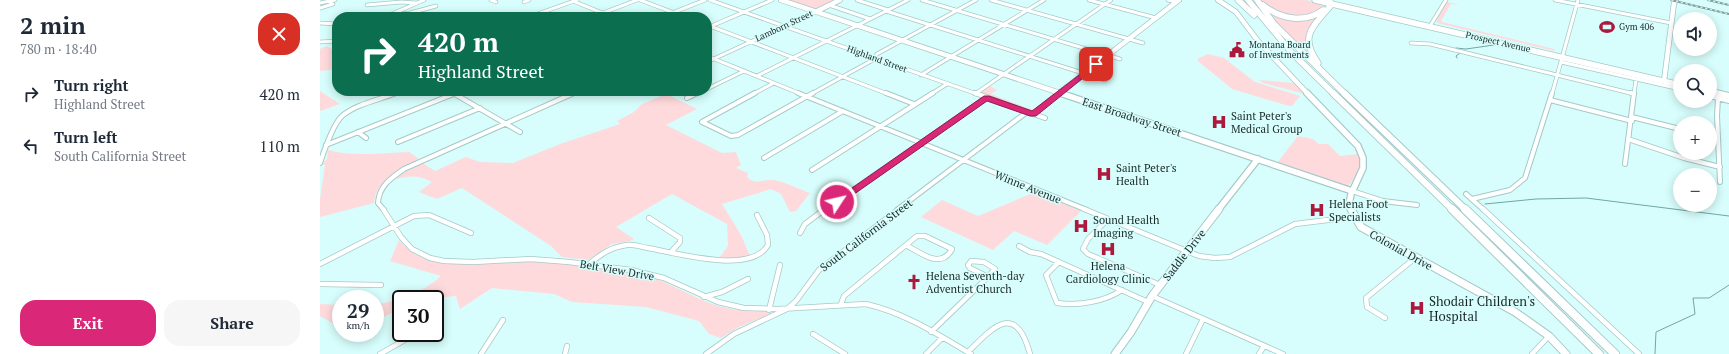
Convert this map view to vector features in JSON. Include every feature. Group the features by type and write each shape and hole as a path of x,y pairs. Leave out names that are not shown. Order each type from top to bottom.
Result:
{"highway":[{"path":"1238,0 1267,26 1298,59 1599,354"},
{"path":"1248,0 1267,26"},
{"path":"1258,0 1265,8 1274,12 1288,17 1303,18 1317,15 1325,6 1323,3 1310,0"},
{"path":"1258,0 1286,37 1615,354"},
{"name":"Prospect Avenue","path":"1315,0 1333,2 1431,25"},
{"path":"1325,0 1391,15"},
{"name":"Prospect Avenue","path":"1325,0 1562,58 1673,82"},
{"path":"1333,2 1311,29 1306,42 1311,55 1341,91"},
{"path":"1717,92 1729,95"}],"street":[{"path":"320,3 335,0"},
{"path":"397,12 424,0"},
{"path":"491,0 496,2"},
{"path":"524,2 529,0"},
{"path":"542,12 574,0 600,12"},
{"path":"609,12 637,0"},
{"path":"640,0 670,12"},
{"path":"675,12 705,0"},
{"name":"Highland Street","path":"710,0 1045,118"},
{"path":"712,25 772,0"},
{"name":"East Broadway Street","path":"780,0 1383,201 1417,205"},
{"name":"Lamborn Street","path":"714,58 840,0"},
{"path":"857,0 930,25 1106,80"},
{"path":"757,76 908,0"},
{"path":"922,0 1120,59"},
{"path":"774,83 704,120 703,123 731,136 736,136 842,77 874,58 877,54 976,0"},
{"path":"992,0 1143,43"},
{"path":"921,75 1044,0"},
{"path":"1089,0 1156,18"},
{"path":"975,94 1028,56 1112,0"},
{"path":"1168,0 1178,1"},
{"path":"1218,0 1234,11 1257,41 1358,146 1365,161 1362,172 1352,191 1349,202 1353,217"},
{"path":"1431,25 1446,0"},
{"path":"1555,0 1671,23"},
{"path":"1472,199 1510,190 1525,178 1550,100 1578,0"},
{"path":"1664,80 1674,3 1676,0"},
{"path":"320,8 333,4 328,1"},
{"path":"1033,114 1178,1"},
{"path":"367,5 401,2 417,3"},
{"path":"829,5 870,19"},
{"path":"414,12 436,6"},
{"path":"320,23 332,24"},
{"path":"712,28 914,104"},
{"path":"320,42 332,41"},
{"path":"1411,43 1430,44 1634,94"},
{"name":"Winne Avenue","path":"714,58 1198,256 1224,258 1238,254 1295,224 1353,217"},
{"path":"1562,58 1636,79 1673,87"},
{"path":"712,86 744,71"},
{"path":"1625,164 1636,79"},
{"path":"812,170 947,84"},
{"path":"320,163 326,145 341,117 350,111 389,96"},
{"path":"326,145 450,96"},
{"path":"459,96 520,132"},
{"path":"506,123 568,96"},
{"path":"686,98 691,96"},
{"path":"800,233 805,224 986,98"},
{"path":"1720,182 1718,98 1729,101"},
{"path":"1550,100 1673,128"},
{"path":"398,142 480,108"},
{"path":"764,158 843,111"},
{"name":"South California Street","path":"706,354 729,336 769,319 788,308 800,294 809,279 819,270 1027,112"},
{"name":"Belt View Drive","path":"506,123 416,163 388,180 382,188 378,197 378,203 408,244 417,253 432,258 454,262 519,258 589,264 654,275 726,305 769,310 841,304 866,304 882,306 896,312 970,353"},
{"path":"358,132 366,138"},
{"path":"1628,139 1684,158 1720,167"},
{"name":"Saddle Drive","path":"1115,354 1131,332 1160,285 1258,159"},
{"path":"1466,194 1639,354"},
{"path":"320,264 414,216 422,214 429,214 471,233"},
{"path":"589,264 605,251 621,246 635,245 731,262 743,261 756,257 767,248 768,241 757,215"},
{"name":"Colonial Drive","path":"1353,217 1368,233 1515,312 1549,336 1566,354"},
{"path":"649,218 680,238 680,242 672,251"},
{"path":"1108,219 1089,239 1083,249 1088,254 1160,285"},
{"path":"841,304 844,296 906,245 917,236 925,236 952,249 951,255 943,260 936,260 906,245"},
{"path":"1019,246 1122,290 1203,319 1283,354"},
{"path":"1385,318 1367,307 1366,298 1415,258"},
{"path":"931,332 988,277 995,269 990,265 977,260 971,261 968,264 970,268 988,277"},
{"path":"1058,262 1046,275 1057,303 1064,305 1076,304 1116,296 1122,290"},
{"path":"769,310 780,265"},
{"path":"704,297 722,292 748,279"},
{"path":"320,284 381,285"},
{"path":"1187,354 1203,319"},
{"path":"481,354 503,320"},
{"path":"970,353 993,327 1003,323 1014,324 1022,331 1030,354"},
{"path":"813,334 845,354"},
{"path":"1532,354 1549,336"},
{"path":"926,354 942,338"},
{"path":"380,354 401,342"},
{"path":"565,354 567,346"},
{"path":"1259,354 1264,346"}],"shaded area":[{"path":"787,0 837,0 815,9"},
{"path":"1261,0 1306,0 1320,4 1322,7 1313,16 1299,16 1278,12 1271,9"},
{"path":"1447,2 1460,5 1451,4 1441,21 1442,22 1554,49 1555,51 1437,23 1437,19"},
{"path":"1267,11 1317,19 1307,35 1306,49 1308,54 1282,29"},
{"path":"327,46 332,50 332,70 320,71 320,49"},
{"path":"1208,54 1224,58 1255,82 1300,96 1292,106 1289,106 1232,89 1197,59"},
{"path":"1260,80 1294,83 1305,94 1263,83"},
{"path":"990,86 997,90 991,94 1031,109 1035,108 1030,111 980,93"},
{"path":"320,91 340,104 320,111"},
{"path":"661,96 670,96 697,109 666,125 722,153 736,152 741,165 736,168 748,173 747,177 753,181 779,181 810,193 796,211 790,212 781,194 771,189 722,204 741,235 750,256 735,259 720,257 728,246 727,224 672,194 616,227 634,239 612,244 588,260 562,257 551,246 462,188 437,199 419,192 432,182 427,179 412,176 392,180 404,171 421,162 435,171 466,157 480,162 513,163 560,144 620,124 617,121 634,112 642,104"},
{"path":"1298,136 1313,139 1319,144 1328,144 1340,156 1358,154 1360,163 1359,167 1356,175 1348,187 1277,163"},
{"path":"328,150 358,154 409,152 419,159 404,166 384,181 379,188 374,203 320,217 320,199 325,165 322,164 327,159"},
{"path":"1035,192 1081,211 1047,245 1014,231 993,250 921,217 942,200 978,216"},
{"path":"399,240 411,251 424,258 439,262 471,264 535,261 605,268 656,279 714,305 750,311 768,311 771,314 739,327 721,338 709,334 699,321 646,307 572,302 554,294 492,288 460,309 456,296 444,297 444,290 421,290 441,276 390,261"},
{"path":"392,301 392,313 384,317 384,303"},
{"path":"320,304 332,305 332,323 320,316"}],"waterway":[{"path":"1456,48 1466,49 1494,45"},
{"path":"1457,58 1456,56 1460,53"},
{"path":"1485,204 1536,199 1586,198 1729,216"},
{"path":"1655,354 1656,332 1695,314 1693,298 1709,298 1729,285"}],"railway":[{"path":"1671,0 1729,14"},
{"path":"1708,0 1729,5"}],"place":[{"name":"Gym 406","path":"1607,27"},
{"name":"Montana Board of Investments","path":"1237,50"},
{"name":"Saint Peter's Medical Group","path":"1219,122"},
{"name":"Saint Peter's Health","path":"1104,174"},
{"name":"Helena Foot Specialists","path":"1317,210"},
{"name":"Sound Health Imaging","path":"1081,226"},
{"name":"Helena Cardiology Clinic","path":"1108,249"},
{"name":"Helena Seventh-day Adventist Church","path":"914,282"},
{"name":"Shodair Children's Hospital","path":"1417,308"}],"route":[{"path":"837,202 986,98 1033,114 1096,64"}]}
